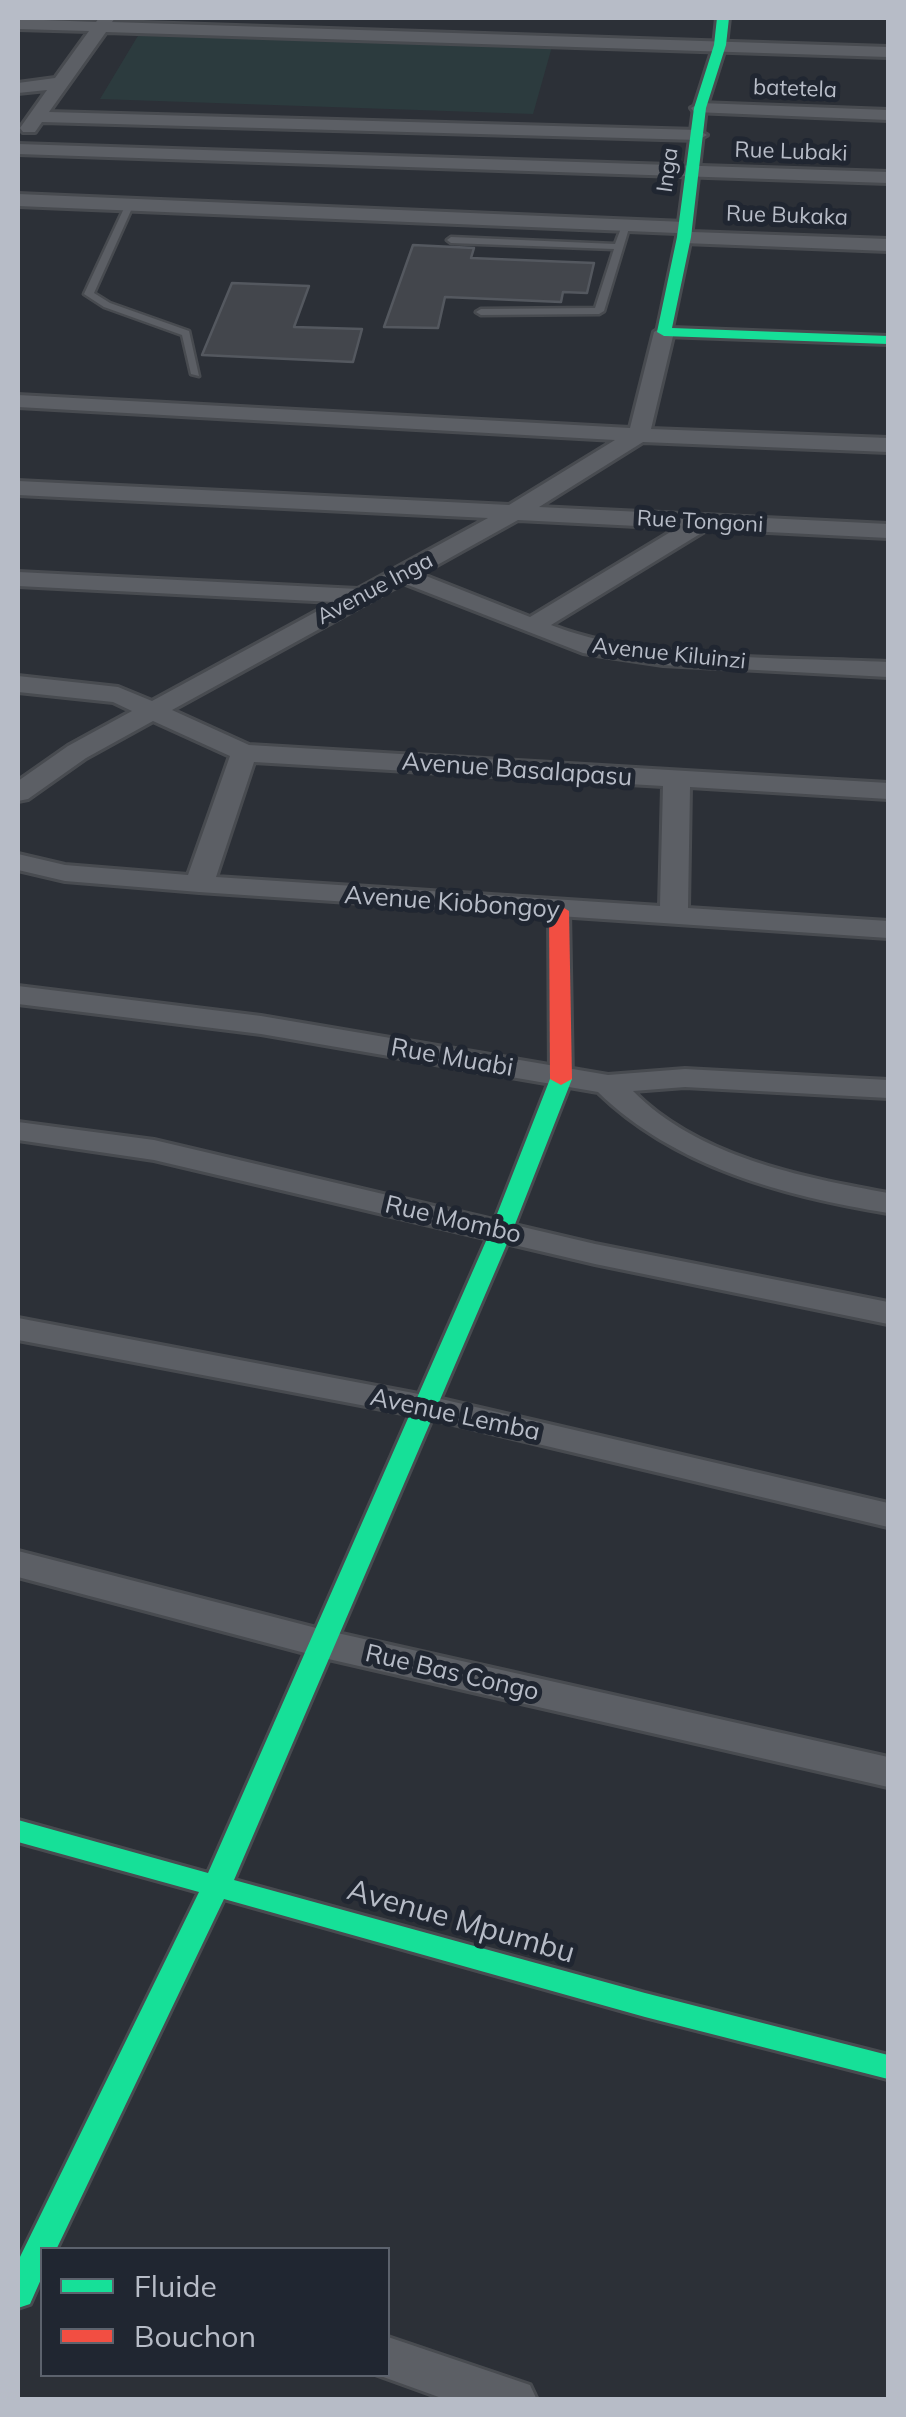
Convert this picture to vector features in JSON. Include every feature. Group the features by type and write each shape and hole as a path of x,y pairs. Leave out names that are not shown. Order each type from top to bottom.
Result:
{"street":[{"name":"Inga","path":"664,332 684,232 700,108 720,44 723,18"},
{"path":"18,148 105,21"},
{"path":"18,24 105,21 888,52"},
{"path":"18,88 60,83"},
{"name":"batetela","path":"700,108 888,115"},
{"path":"36,117 698,135"},
{"name":"Rue Lubaki","path":"18,148 888,178"},
{"name":"Rue Bukaka","path":"18,200 626,225 888,245"},
{"path":"639,435 664,332 888,340"},
{"path":"18,401 639,435 888,444"},
{"name":"Avenue Inga","path":"18,793 77,752 512,514 639,435"},
{"name":"Rue Tongoni","path":"18,488 888,532"},
{"path":"532,626 703,522"},
{"name":"Avenue Kiluinzi","path":"403,575 583,646 619,652 888,670"},
{"path":"18,579 362,596"},
{"name":"Avenue Basalapasu","path":"18,684 103,691 155,709 244,753 888,792"},
{"path":"199,884 244,753"},
{"path":"674,917 677,780"},
{"name":"Avenue Kiobongoy","path":"18,862 65,873 199,884 888,930"},
{"path":"18,2294 217,1885 324,1644 562,1078 560,911"},
{"name":"Rue Muabi","path":"18,995 262,1024 608,1084 685,1078 888,1089"},
{"path":"608,1084 646,1120 716,1158 831,1194 888,1203"},
{"name":"Rue Mombo","path":"18,1131 154,1150 500,1232 888,1313"},
{"name":"Avenue Lemba","path":"18,1329 424,1406 888,1514"},
{"name":"Rue Bas Congo","path":"18,1564 324,1644 888,1772"},
{"name":"Avenue Mpumbu","path":"18,1831 644,2005 888,2067"},
{"path":"390,2359 513,2400"}],"lane":[{"path":"130,206 89,294 106,305 186,333 196,374"},
{"path":"481,312 599,311 626,225"},
{"path":"450,240 620,247"}],"shaded area":[{"path":"142,29 553,43 533,114 100,99"}],"building":[{"path":"413,245 474,248 471,258 594,263 587,293 563,292 561,302 445,297 438,328 384,327"},
{"path":"232,283 309,286 294,327 362,329 353,362 202,355"}],"traffic: fast":[{"path":"723,18 720,45 700,108 684,237 664,332 888,340"},
{"path":"41,2247 217,1885 501,1232 561,1079"},
{"path":"18,1831 645,2005 888,2067"},
{"path":"18,2294 40,2249"}],"traffic: jam":[{"path":"559,911 561,1079"}]}
